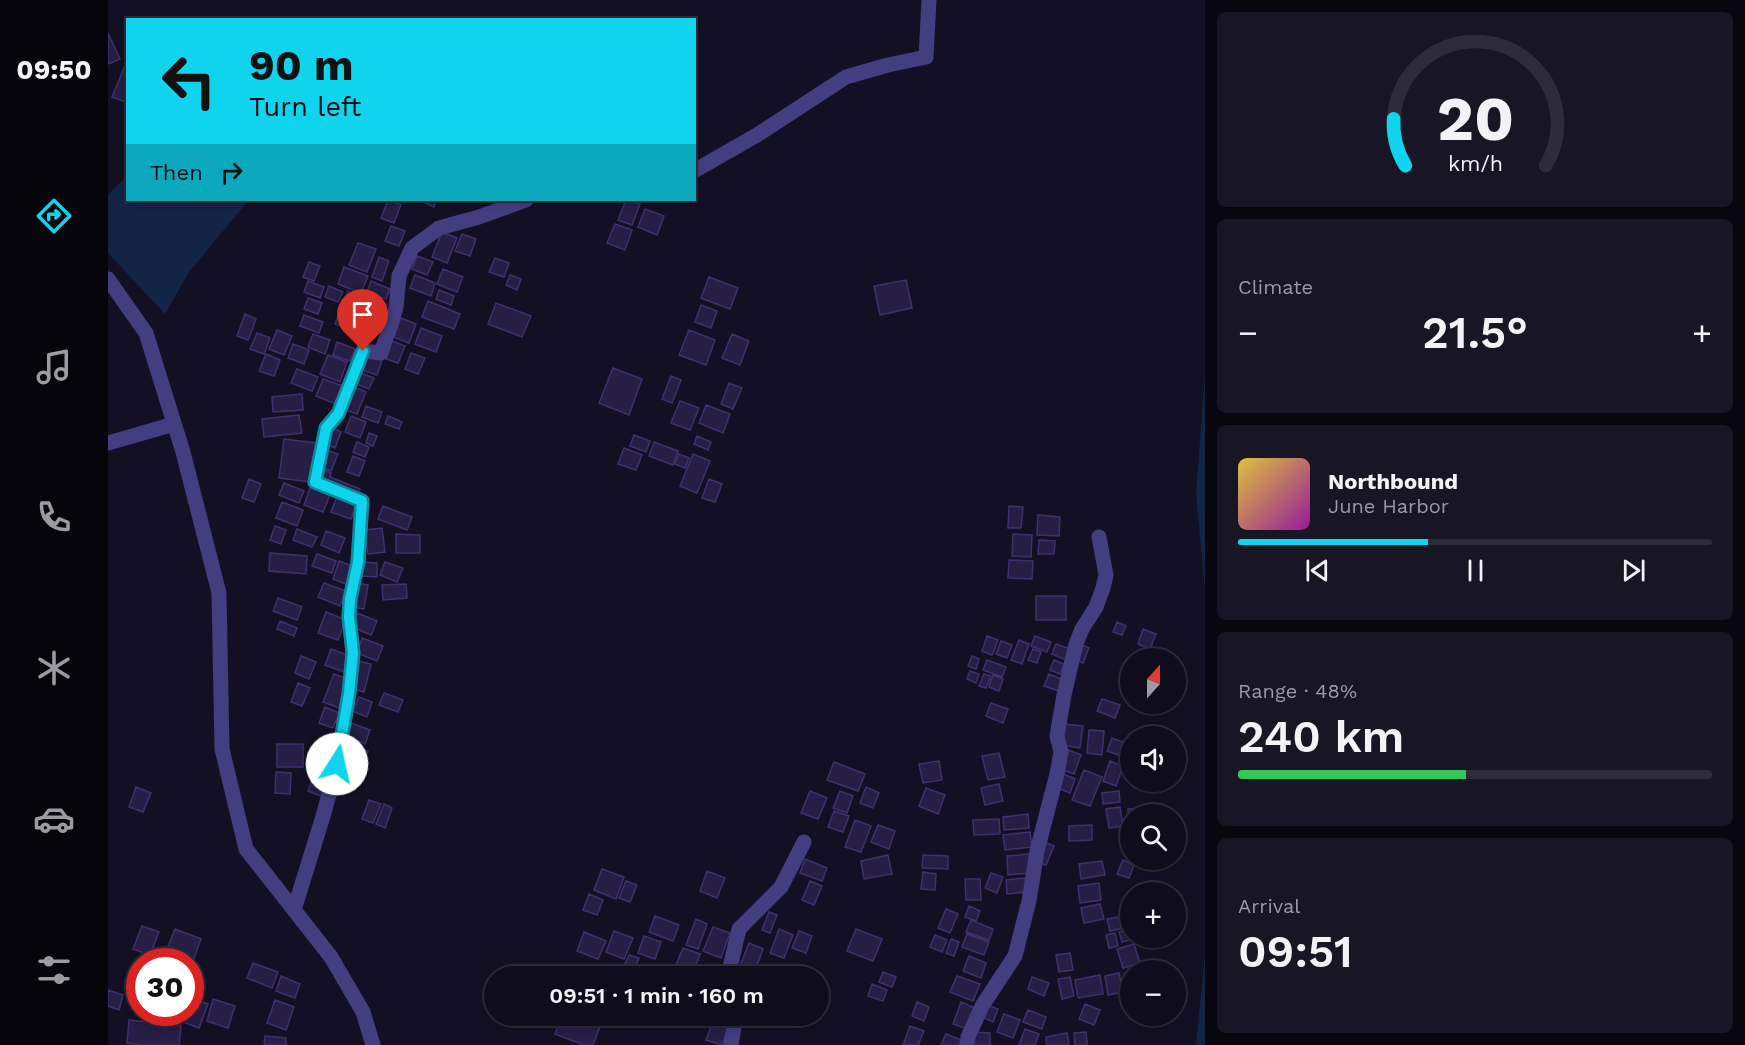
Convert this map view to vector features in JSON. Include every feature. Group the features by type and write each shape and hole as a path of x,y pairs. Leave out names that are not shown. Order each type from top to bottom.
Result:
{"street":[{"path":"696,170 757,135 846,77 926,57 928,0"},
{"path":"294,910 337,764 353,653 349,617 350,599 358,562 362,501 315,482 326,428 338,414 363,351 381,353 396,308 399,276 412,248 439,228 523,201"},
{"path":"108,279 146,333 183,452 219,593 222,750 246,849 336,966 363,1012 373,1045"},
{"path":"108,443 174,424"},
{"path":"967,1045 968,1037 982,1006 1015,956 1029,901 1037,851 1058,774 1061,752 1058,736 1064,695 1076,644 1082,628 1096,607 1106,575 1099,537"},
{"path":"730,966 739,929 781,887 804,842"},
{"path":"731,1045 734,1026"}],"water":[{"path":"126,177 126,201 248,201 189,272 165,314 108,253 108,195"},
{"path":"1205,374 1205,588 1196,494"},
{"path":"1205,955 1205,1045 1196,1045"}],"building":[{"path":"108,33 120,59 108,64"},
{"path":"126,63 126,102 112,97"},
{"path":"388,201 401,205 394,223 381,218"},
{"path":"424,201 436,201 434,207"},
{"path":"626,201 640,204 632,225 618,220"},
{"path":"645,209 664,216 657,235 638,227"},
{"path":"615,224 632,230 625,250 607,243"},
{"path":"391,226 405,231 399,246 385,241"},
{"path":"442,232 457,238 447,263 432,257"},
{"path":"462,234 476,239 470,256 455,251"},
{"path":"358,243 376,249 367,272 349,265"},
{"path":"417,256 433,262 427,275 412,269"},
{"path":"379,257 389,261 382,281 372,277"},
{"path":"495,258 509,263 504,277 489,272"},
{"path":"309,262 320,266 314,281 303,277"},
{"path":"344,267 368,276 361,293 338,284"},
{"path":"443,269 463,277 457,292 437,284"},
{"path":"415,275 435,283 431,296 410,288"},
{"path":"510,275 521,279 517,290 506,285"},
{"path":"709,277 738,288 730,309 701,298"},
{"path":"906,280 912,308 880,315 874,286"},
{"path":"308,281 324,287 320,298 304,292"},
{"path":"371,281 390,289 386,299 367,292"},
{"path":"329,286 343,292 338,302 325,297"},
{"path":"439,290 454,296 451,305 436,299"},
{"path":"348,291 362,296 358,306 344,301"},
{"path":"365,295 387,304 381,320 359,312"},
{"path":"308,298 322,303 318,314 304,309"},
{"path":"428,301 460,314 454,329 422,317"},
{"path":"496,303 531,316 522,337 488,324"},
{"path":"701,305 717,311 711,328 695,322"},
{"path":"341,308 354,313 348,329 335,324"},
{"path":"245,314 256,319 248,340 237,336"},
{"path":"304,315 323,322 319,333 300,326"},
{"path":"401,318 416,324 409,343 394,337"},
{"path":"421,328 442,336 436,352 415,344"},
{"path":"277,330 292,336 284,355 269,349"},
{"path":"689,330 715,340 706,365 679,355"},
{"path":"257,333 270,338 264,354 250,349"},
{"path":"313,334 330,340 325,354 308,347"},
{"path":"732,334 749,341 740,365 722,358"},
{"path":"392,341 405,346 398,363 386,359"},
{"path":"337,342 355,349 350,361 333,355"},
{"path":"293,344 309,350 304,364 288,358"},
{"path":"411,353 425,358 418,374 405,369"},
{"path":"266,354 280,360 274,376 259,371"},
{"path":"366,354 382,360 377,375 360,369"},
{"path":"328,355 347,362 340,382 320,374"},
{"path":"613,368 642,379 629,415 599,403"},
{"path":"297,369 318,377 312,391 291,383"},
{"path":"358,372 374,378 369,389 354,383"},
{"path":"671,376 681,380 672,403 662,399"},
{"path":"323,379 343,386 336,404 316,396"},
{"path":"729,383 742,388 733,409 721,404"},
{"path":"351,386 366,392 357,414 343,409"},
{"path":"302,394 303,410 273,412 272,397"},
{"path":"680,401 699,408 690,430 671,423"},
{"path":"706,405 730,414 723,433 699,423"},
{"path":"366,406 382,412 378,423 362,417"},
{"path":"299,415 302,433 264,437 262,419"},
{"path":"351,416 366,422 360,438 345,432"},
{"path":"388,416 402,422 399,429 385,424"},
{"path":"330,427 341,432 335,448 323,443"},
{"path":"369,433 377,436 373,446 366,443"},
{"path":"634,435 650,441 646,452 630,446"},
{"path":"697,436 711,442 708,450 694,444"},
{"path":"284,439 316,443 311,482 279,478"},
{"path":"357,442 369,447 365,457 353,452"},
{"path":"654,442 678,451 673,465 649,456"},
{"path":"624,448 642,455 636,470 618,464"},
{"path":"326,450 338,454 331,471 320,467"},
{"path":"679,454 689,458 685,468 675,464"},
{"path":"693,454 710,461 697,493 680,486"},
{"path":"353,456 365,461 359,476 347,472"},
{"path":"321,469 331,473 330,477 360,489 357,497 317,482"},
{"path":"249,479 261,484 254,502 242,498"},
{"path":"709,479 722,484 715,502 702,498"},
{"path":"284,483 304,491 299,503 279,495"},
{"path":"311,486 331,493 323,512 304,505"},
{"path":"338,494 357,502 351,519 331,512"},
{"path":"282,502 303,510 297,526 276,518"},
{"path":"383,506 412,517 407,530 378,519"},
{"path":"1009,506 1023,507 1021,528 1008,528"},
{"path":"1038,515 1060,517 1059,536 1037,535"},
{"path":"275,526 286,530 281,544 270,540"},
{"path":"382,528 385,552 368,554 365,530"},
{"path":"297,529 317,537 312,547 293,540"},
{"path":"326,531 345,538 339,553 321,545"},
{"path":"396,534 420,535 420,553 396,553"},
{"path":"1013,534 1032,535 1031,557 1012,556"},
{"path":"1039,540 1055,541 1054,554 1038,554"},
{"path":"270,553 307,556 306,574 269,571"},
{"path":"317,554 336,561 332,573 312,566"},
{"path":"1009,560 1033,561 1032,579 1008,578"},
{"path":"339,561 355,567 348,585 333,579"},
{"path":"363,562 377,563 377,577 362,576"},
{"path":"385,562 403,568 397,582 380,575"},
{"path":"324,583 346,591 340,606 318,597"},
{"path":"355,583 368,585 364,609 351,607"},
{"path":"406,584 407,598 383,600 382,585"},
{"path":"1036,596 1066,596 1066,620 1036,620"},
{"path":"278,598 302,607 297,620 273,611"},
{"path":"326,612 346,620 338,640 318,633"},
{"path":"357,613 377,621 371,635 352,627"},
{"path":"280,621 297,628 294,636 277,629"},
{"path":"1117,622 1126,626 1122,635 1113,632"},
{"path":"1143,629 1156,634 1150,648 1138,644"},
{"path":"987,636 998,640 992,655 982,651"},
{"path":"1035,636 1051,642 1047,652 1031,646"},
{"path":"362,638 383,646 377,661 357,653"},
{"path":"1019,640 1029,644 1022,664 1011,660"},
{"path":"1001,641 1012,645 1007,658 996,654"},
{"path":"1056,644 1070,649 1066,660 1052,654"},
{"path":"1080,644 1089,648 1083,663 1075,660"},
{"path":"331,649 350,656 344,672 325,665"},
{"path":"1033,649 1041,652 1037,663 1028,660"},
{"path":"301,656 316,662 309,679 295,673"},
{"path":"972,656 979,659 976,669 968,666"},
{"path":"987,660 1006,667 1002,677 983,670"},
{"path":"1054,660 1064,664 1060,674 1050,670"},
{"path":"358,661 371,664 364,692 352,689"},
{"path":"970,671 979,674 976,683 967,679"},
{"path":"334,674 350,680 339,708 323,702"},
{"path":"984,674 991,676 986,688 979,686"},
{"path":"1049,674 1063,680 1059,691 1044,686"},
{"path":"993,675 1003,679 999,691 989,687"},
{"path":"298,683 310,688 302,706 291,702"},
{"path":"384,693 403,700 398,712 379,705"},
{"path":"359,697 372,702 367,717 353,711"},
{"path":"1102,699 1120,705 1115,718 1097,711"},
{"path":"991,703 1008,709 1003,723 986,716"},
{"path":"325,707 339,713 333,728 319,723"},
{"path":"351,723 370,730 365,744 346,736"},
{"path":"1064,724 1083,726 1080,748 1061,745"},
{"path":"1089,730 1104,731 1102,755 1087,753"},
{"path":"1112,738 1120,741 1120,756 1107,751"},
{"path":"277,744 303,744 303,767 277,767"},
{"path":"352,744 368,751 361,769 345,763"},
{"path":"325,750 335,754 329,772 318,768"},
{"path":"1068,750 1081,755 1074,774 1060,769"},
{"path":"999,753 1005,777 988,780 982,756"},
{"path":"939,761 942,780 923,783 919,764"},
{"path":"1110,761 1120,765 1120,775 1116,786 1103,781"},
{"path":"834,762 865,774 858,791 827,780"},
{"path":"1084,770 1102,777 1090,806 1072,800"},
{"path":"276,772 291,773 290,794 275,793"},
{"path":"1061,773 1075,779 1070,793 1055,787"},
{"path":"314,776 327,781 321,796 308,791"},
{"path":"999,784 1003,801 985,805 981,788"},
{"path":"136,787 151,793 143,812 129,807"},
{"path":"866,787 879,793 873,808 860,803"},
{"path":"926,788 945,795 938,814 919,806"},
{"path":"810,791 827,798 818,819 801,813"},
{"path":"840,791 853,796 847,813 833,808"},
{"path":"1119,791 1120,802 1103,804 1102,793"},
{"path":"369,800 381,804 373,823 362,819"},
{"path":"384,804 392,808 385,828 376,824"},
{"path":"1120,807 1120,826 1109,828 1106,809"},
{"path":"834,811 849,816 843,832 828,827"},
{"path":"1028,814 1029,828 1004,830 1003,817"},
{"path":"999,819 1000,834 974,835 973,820"},
{"path":"855,820 871,826 861,852 845,847"},
{"path":"878,825 895,831 889,849 871,842"},
{"path":"1092,825 1092,840 1069,841 1069,826"},
{"path":"1030,832 1032,847 1005,850 1003,835"},
{"path":"1044,842 1054,846 1046,865 1036,862"},
{"path":"1029,854 1030,873 1008,875 1007,856"},
{"path":"888,855 892,874 864,879 861,861"},
{"path":"923,855 948,856 948,869 922,868"},
{"path":"805,859 827,868 822,881 800,873"},
{"path":"1102,861 1105,875 1081,879 1079,864"},
{"path":"1120,867 1120,870 1132,870 1129,878 1117,874"},
{"path":"602,869 624,877 616,899 594,890"},
{"path":"707,871 725,878 717,898 700,891"},
{"path":"923,872 936,874 935,890 921,889"},
{"path":"991,873 1003,877 997,893 985,888"},
{"path":"1027,878 1028,892 1007,894 1006,880"},
{"path":"965,879 980,879 981,900 966,900"},
{"path":"626,881 637,885 630,902 619,898"},
{"path":"810,881 822,886 814,905 802,900"},
{"path":"1099,883 1101,900 1080,903 1078,886"},
{"path":"589,894 603,900 597,915 583,910"},
{"path":"1100,904 1104,919 1084,923 1081,908"},
{"path":"969,906 980,911 976,921 965,917"},
{"path":"946,909 958,914 950,933 938,928"},
{"path":"769,912 777,915 770,933 762,930"},
{"path":"655,916 679,925 673,941 649,932"},
{"path":"1120,917 1120,929 1110,931 1107,919"},
{"path":"696,919 707,924 698,949 686,945"},
{"path":"971,920 993,929 989,940 966,932"},
{"path":"142,926 159,932 153,948 133,948"},
{"path":"713,927 730,933 721,958 703,951"},
{"path":"175,929 201,939 198,948 167,948"},
{"path":"779,929 793,935 784,958 770,953"},
{"path":"856,929 882,939 873,961 847,951"},
{"path":"614,931 633,938 624,959 606,952"},
{"path":"799,931 812,936 806,953 792,948"},
{"path":"584,932 606,941 598,959 577,951"},
{"path":"1115,933 1118,946 1109,948 1106,935"},
{"path":"967,934 989,942 984,955 962,947"},
{"path":"935,935 947,940 942,952 930,947"},
{"path":"644,936 661,942 655,959 638,953"},
{"path":"951,939 959,942 954,956 946,953"},
{"path":"749,943 763,949 757,966 740,966"},
{"path":"683,948 700,954 696,966 676,965"},
{"path":"1135,948 1139,960 1120,960 1117,949"},
{"path":"1070,953 1073,970 1059,972 1056,955"},
{"path":"629,955 639,958 636,966 624,966"},
{"path":"969,956 986,963 981,978 963,971"},
{"path":"253,963 278,972 272,988 247,978"},
{"path":"883,972 896,977 892,987 879,982"},
{"path":"1119,973 1120,993 1108,995 1105,976"},
{"path":"1100,975 1103,994 1078,998 1075,980"},
{"path":"281,976 300,984 295,998 276,991"},
{"path":"957,976 980,984 973,1001 950,992"},
{"path":"1032,977 1049,983 1044,996 1028,989"},
{"path":"1070,977 1074,996 1062,999 1058,979"},
{"path":"872,984 887,990 883,1001 868,996"},
{"path":"108,990 123,995 119,1010 108,1006"},
{"path":"213,999 235,1006 228,1028 207,1021"},
{"path":"275,1000 294,1007 286,1030 267,1023"},
{"path":"204,1002 208,1004 204,1015"},
{"path":"917,1002 929,1007 924,1021 912,1016"},
{"path":"961,1002 975,1008 967,1029 953,1024"},
{"path":"1085,1004 1100,1010 1094,1025 1079,1019"},
{"path":"987,1005 998,1009 993,1022 982,1017"},
{"path":"1028,1010 1046,1017 1042,1029 1023,1022"},
{"path":"1004,1014 1020,1020 1013,1038 997,1032"},
{"path":"128,1026 181,1026 179,1045 127,1043"},
{"path":"558,1026 600,1026 593,1045 584,1045 555,1034"},
{"path":"711,1026 729,1026 722,1045 706,1040"},
{"path":"910,1026 924,1031 918,1045 903,1045"},
{"path":"1025,1029 1039,1034 1035,1045 1019,1045"},
{"path":"972,1032 990,1033 990,1045 971,1045"},
{"path":"1086,1032 1087,1045 1075,1045 1074,1033"},
{"path":"1067,1033 1069,1045 1047,1045 1046,1037"},
{"path":"946,1034 961,1040 959,1045 941,1045"},
{"path":"265,1036 286,1038 286,1045 264,1045"}],"route":[{"path":"337,764 353,653 349,617 350,599 358,562 362,501 315,482 326,428 338,414 363,351"}]}
